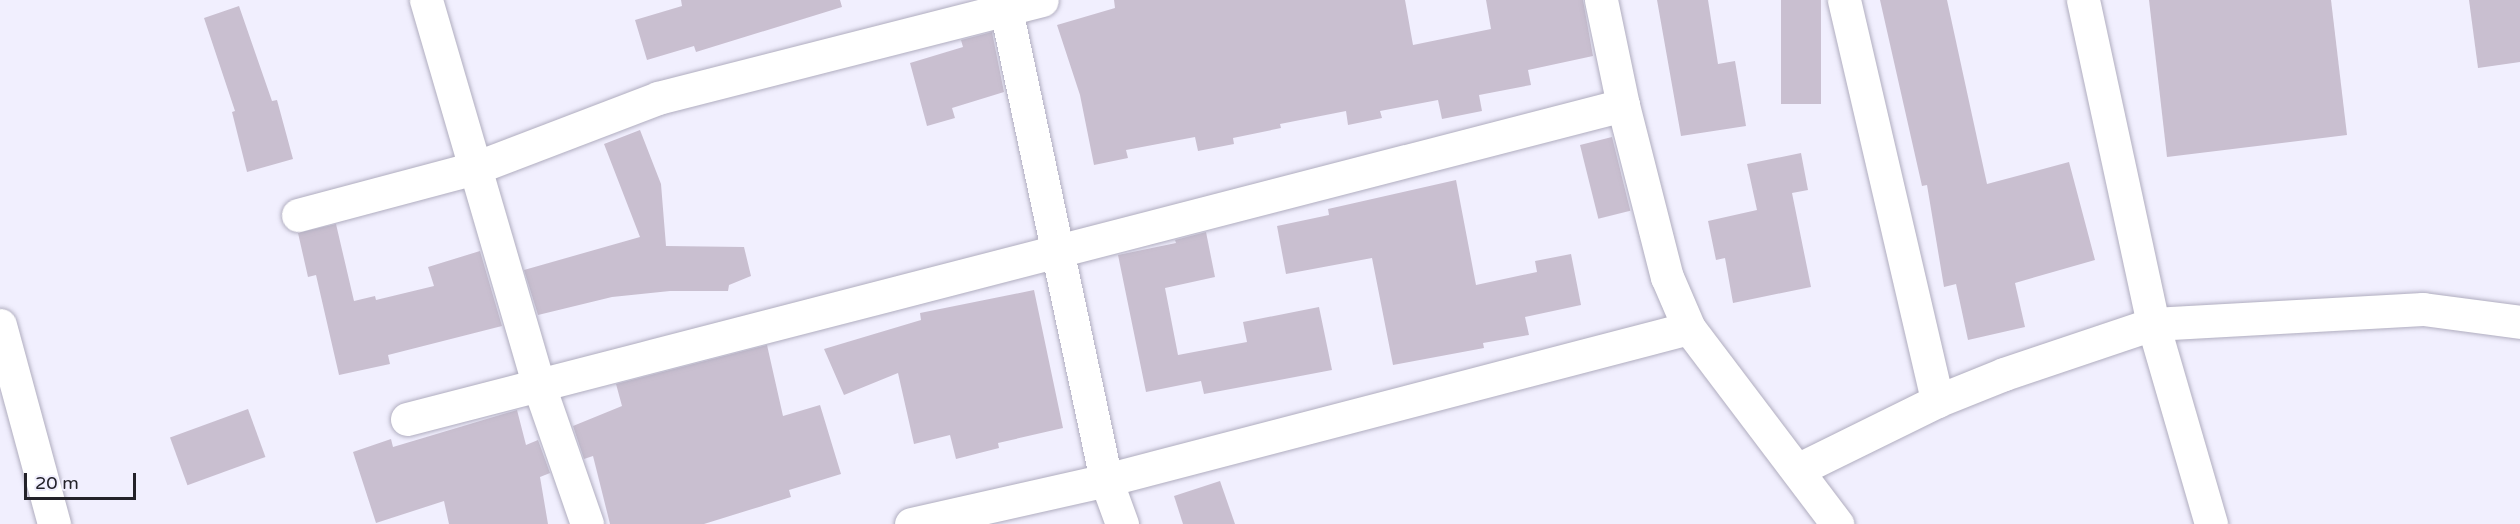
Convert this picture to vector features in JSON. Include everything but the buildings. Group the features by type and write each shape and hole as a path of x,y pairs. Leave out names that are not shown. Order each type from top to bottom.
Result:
{"street":[{"path":"426,0 538,383 587,524"},
{"path":"298,215 475,168 658,98 1005,5 1042,0"},
{"path":"1601,0 1623,105 1667,277 1689,328 1837,524"},
{"path":"1844,0 1937,401"},
{"path":"2084,0 2153,324 2211,524"},
{"path":"1005,5 1106,480 1122,524"},
{"path":"407,419 538,383 1058,252 1623,105"},
{"path":"1797,470 1937,401 2004,374 2153,324 2423,309 2520,322"},
{"path":"0,325 54,524"},
{"path":"911,524 1106,480 1689,328"}]}
